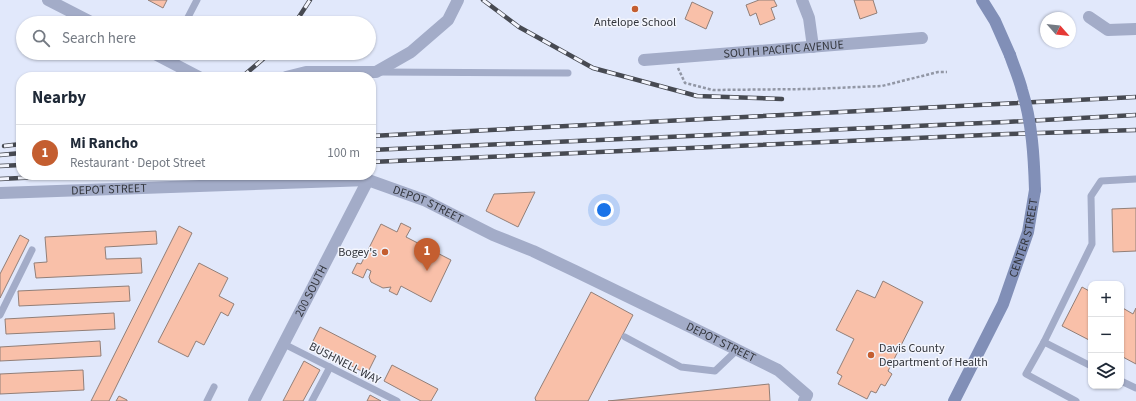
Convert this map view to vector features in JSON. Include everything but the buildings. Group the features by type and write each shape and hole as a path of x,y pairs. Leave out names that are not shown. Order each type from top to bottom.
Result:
{"street":[{"path":"306,72 376,72 411,52 448,20 458,0"},
{"path":"802,0 809,18 813,47"},
{"name":"CENTER STREET","path":"954,401 1004,304 1028,232 1035,190 1030,126 1023,90 1010,55 982,0"},
{"path":"54,1 81,16"},
{"path":"1089,17 1108,30 1136,29"},
{"name":"SOUTH PACIFIC AVENUE","path":"644,60 922,38"},
{"path":"175,60 192,72"},
{"name":"DEPOT STREET","path":"0,193 368,180 424,200 493,235 533,251 778,370 807,395 804,401"},
{"name":"200 SOUTH","path":"254,401 368,180"}],"lane":[{"path":"189,16 197,0"},
{"path":"376,72 568,73"},
{"path":"1076,401 1026,374 1044,342 1092,244 1091,196 1096,187 1100,181 1136,179"},
{"path":"0,315 32,250"},
{"path":"625,337 681,367 694,369 715,371 738,350"},
{"path":"1044,342 1088,364"},
{"name":"BUSHNELL WAY","path":"284,344 397,401"},
{"path":"312,401 330,367"},
{"path":"1124,382 1136,388"},
{"path":"207,401 214,388"}],"path":[{"path":"673,58 684,83 713,90 812,90 882,86 938,72 947,72"}],"railway":[{"path":"300,16 310,0"},
{"path":"483,0 519,27 593,68 697,96 782,99"},
{"path":"248,72 262,60"},
{"path":"376,136 1136,97"},
{"path":"376,150 1136,115"},
{"path":"376,162 1008,134 1136,130"},
{"path":"4,146 16,145"},
{"path":"0,155 16,153"},
{"path":"0,166 16,165"},
{"path":"0,179 16,178"}],"place":[{"name":"Antelope School","path":"635,9"},
{"name":"Bogey's","path":"385,252"},
{"name":"Mi Rancho","path":"427,271"},
{"name":"Davis County Department of Health","path":"871,355"}]}
